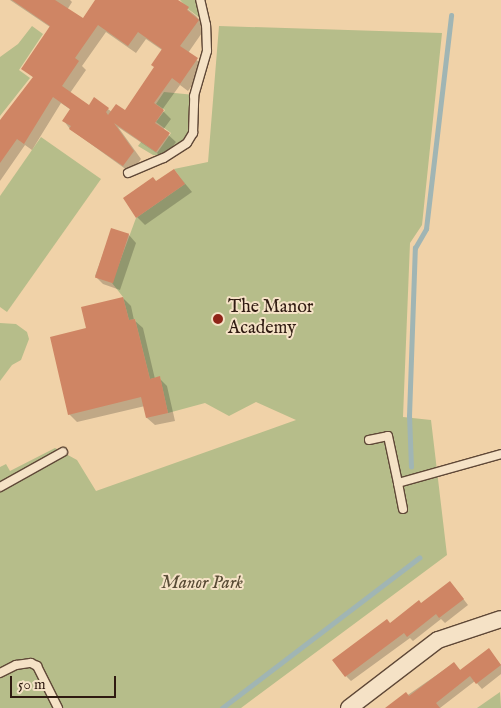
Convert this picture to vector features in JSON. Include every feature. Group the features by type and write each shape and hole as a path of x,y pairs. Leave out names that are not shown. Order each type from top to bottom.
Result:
{"street":[{"path":"349,708 438,640 501,619"}],"lane":[{"path":"128,173 164,158 187,143 193,133 194,96 207,51 206,25 200,0"},
{"path":"368,440 388,436 403,509"},
{"path":"0,487 63,452"},
{"path":"398,483 501,454"},
{"path":"0,673 16,665 31,663 36,666 58,708"}],"green space":[{"path":"180,0 196,0 200,18 188,9"},
{"path":"32,26 43,34 19,70 30,78 0,116 0,57 18,44"},
{"name":"Manor Park","path":"219,26 442,33 422,225 410,243 403,417 431,420 447,555 241,708 0,708 0,467 6,464 10,471 55,448 77,460 96,491 296,420 256,402 229,416 205,403 168,413 160,377 150,379 135,319 129,320 123,297 112,283 136,218 185,184 174,169 208,162"},
{"path":"164,92 195,95 192,129 186,139 161,155 153,155 138,146 141,142 157,153 171,133 156,122 165,110 156,104"},
{"path":"41,137 101,179 7,312 0,307 0,196"},
{"path":"0,323 16,324 27,332 29,339 21,360 12,365 0,381"},
{"path":"500,692 501,708 477,708"}],"building":[{"path":"12,0 55,0 83,18 95,0 178,0 189,7 187,10 199,20 180,46 198,58 180,84 172,78 154,103 164,110 155,123 170,133 156,152 114,123 134,151 123,166 69,129 71,126 62,121 70,109 53,97 24,144 17,139 0,163 0,120 33,77 21,69 50,26","holes":["98,25 128,46 138,32 162,49 151,65 154,67 125,110 116,104 108,115 106,112 109,108 94,97 89,105 62,86 79,61 75,58"]},
{"path":"174,169 185,184 136,218 123,198 153,177 156,181"},
{"path":"111,228 129,234 113,283 95,277"},
{"path":"123,297 129,320 135,319 150,379 160,376 168,413 146,418 141,397 68,415 50,337 86,328 81,307"},
{"path":"450,581 464,599 439,618 436,614 407,637 404,633 345,677 332,660 387,619 390,623 419,600 421,603"},
{"path":"489,648 501,665 476,684 470,676 436,703 440,708 385,708 406,692 409,696 454,662 460,670"}],"waterway":[{"path":"411,467 409,416 415,248 426,229 451,15"},
{"path":"222,708 419,558"}],"place":[{"name":"The Manor Academy","path":"218,319"}]}
